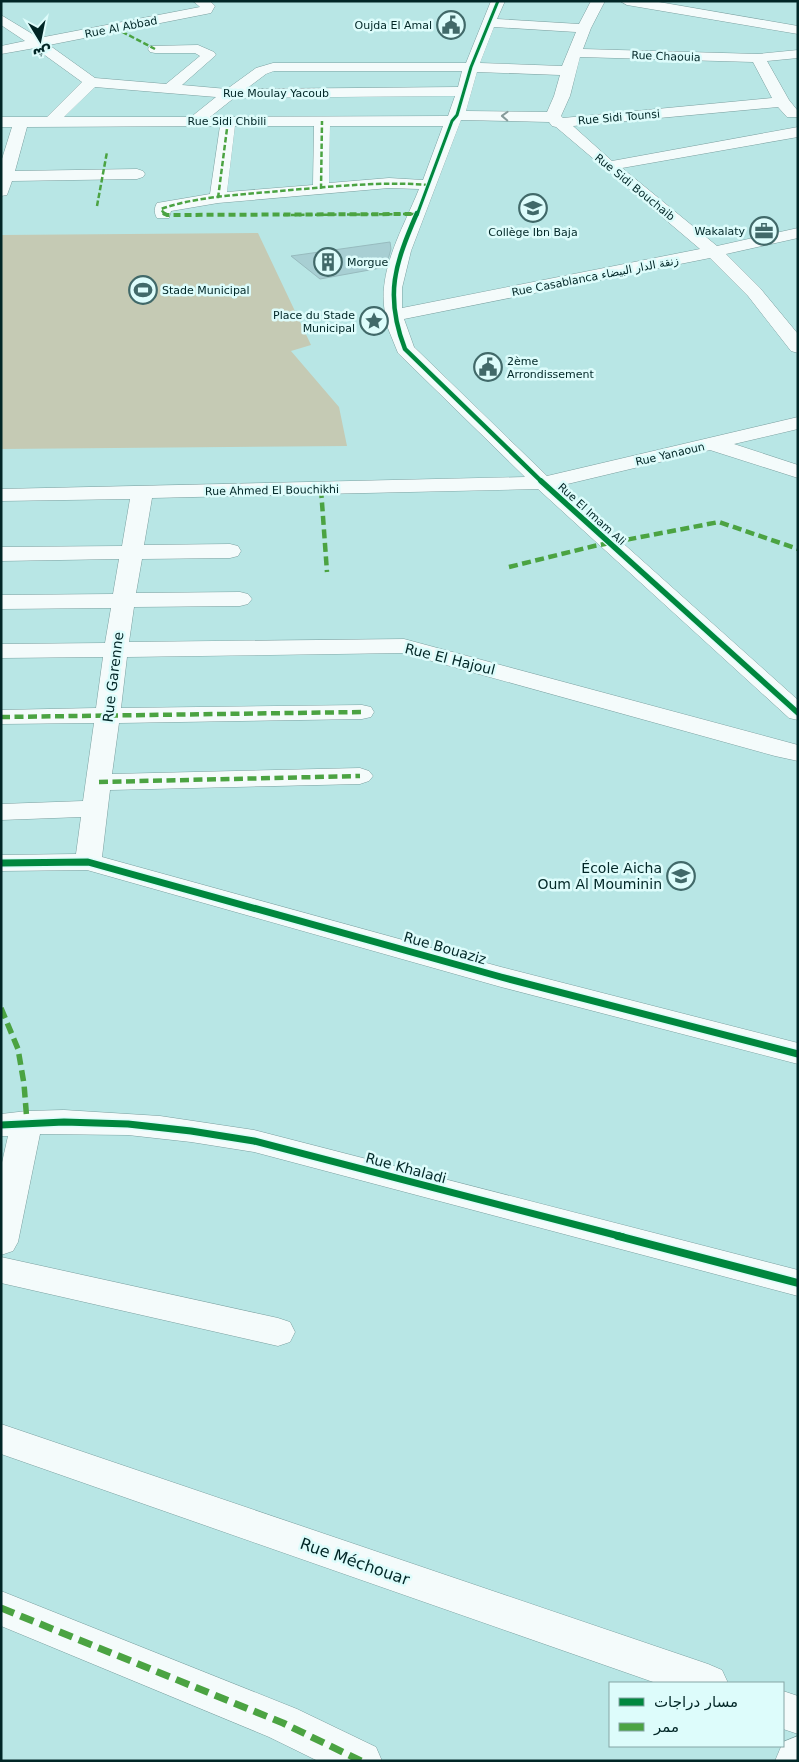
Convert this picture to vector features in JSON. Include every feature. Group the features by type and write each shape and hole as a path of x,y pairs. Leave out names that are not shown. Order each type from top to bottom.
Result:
{"street":[{"path":"392,316 394,280 407,235 429,185 471,67 498,1"},
{"path":"555,120 574,53 598,1"},
{"path":"627,1 798,30"},
{"name":"Rue Al Abbad","path":"1,50 198,13 206,10 204,4"},
{"path":"1,19 91,82 52,121"},
{"path":"488,23 584,28"},
{"path":"155,49 198,49 208,53 209,56 169,89"},
{"name":"Rue Chaouia","path":"574,53 758,58 798,54"},
{"path":"758,58 780,98 798,122"},
{"path":"195,121 228,94 261,71 274,67 471,67 568,71"},
{"name":"Rue Moulay Yacoub","path":"91,82 228,94 462,91"},
{"name":"Rue Sidi Tounsi","path":"454,118 555,120 798,97"},
{"name":"Rue Sidi Chbili","path":"1,122 322,121 454,118"},
{"name":"Rue Sidi Bouchaib","path":"555,120 608,166 714,252"},
{"path":"218,198 228,121"},
{"path":"321,189 322,121"},
{"path":"21,122 3,181 137,174"},
{"path":"608,166 798,132"},
{"path":"163,214 163,207 218,198 389,184 429,185"},
{"name":"Rue Casablanca زنقة الدار البيضاء","path":"392,316 714,252 798,233"},
{"path":"714,252 754,292 795,339"},
{"name":"Rue El Imam Ali","path":"392,316 404,349 543,483 798,713"},
{"name":"Rue Yanaoun","path":"543,483 798,423"},
{"path":"712,444 798,472"},
{"name":"Rue Ahmed El Bouchikhi","path":"1,495 543,483"},
{"name":"Rue Garenne","path":"88,862 118,649 122,601 142,493"},
{"path":"1,554 230,551"},
{"path":"1,602 240,599"},
{"name":"Rue El Hajoul","path":"1,651 404,646 784,751 798,752"},
{"path":"1,717 362,712"},
{"path":"99,782 360,776"},
{"path":"1,812 95,809"},
{"name":"Rue Bouaziz","path":"1,863 88,862 501,977 798,1054"},
{"path":"1,1242 14,1124"},
{"name":"Rue Khaladi","path":"14,1124 124,1124 191,1130 254,1141 798,1283"},
{"path":"1,1270 278,1332"},
{"name":"Rue Méchouar","path":"1,1439 705,1682"},
{"path":"1,1608 283,1723 361,1761"},
{"path":"784,1710 798,1715"},
{"path":"796,1761 798,1756"}],"green space":[{"name":"Stade Municipal","path":"258,233 311,345 291,351 339,407 347,446 1,449 1,235"}],"building":[{"name":"Morgue","path":"390,242 391,249 386,267 320,279 291,256"}],"marked path":[{"path":"115,28 155,49"},
{"path":"218,198 228,121"},
{"path":"321,189 322,121"},
{"path":"97,206 107,152"},
{"path":"417,214 167,215 163,214 161,209 198,200 268,192 392,184 429,185"},
{"path":"321,489 327,572"},
{"path":"509,567 594,546 719,522 798,549"},
{"path":"1,717 362,712"},
{"path":"99,782 360,776"},
{"path":"1,1008 18,1049 24,1084 27,1122"},
{"path":"1,1608 283,1723 361,1761"}],"cycle path":[{"path":"498,1 471,67 457,115 452,121 430,184 409,232 396,270 393,288 393,308 397,328 405,349 543,483 798,713"},
{"path":"1,863 88,862 501,977 798,1054"},
{"path":"1,1125 33,1122 128,1124 254,1141 798,1283"}],"place":[{"name":"Oujda El Amal","path":"451,25"},
{"name":"Collège Ibn Baja","path":"533,208"},
{"name":"Wakalaty","path":"764,231"},
{"name":"Morgue","path":"328,262"},
{"name":"Stade Municipal","path":"143,290"},
{"name":"Place du Stade Municipal","path":"374,321"},
{"name":"2ème Arrondissement","path":"488,367"},
{"name":"École Aicha Oum Al Mouminin","path":"681,876"}]}
